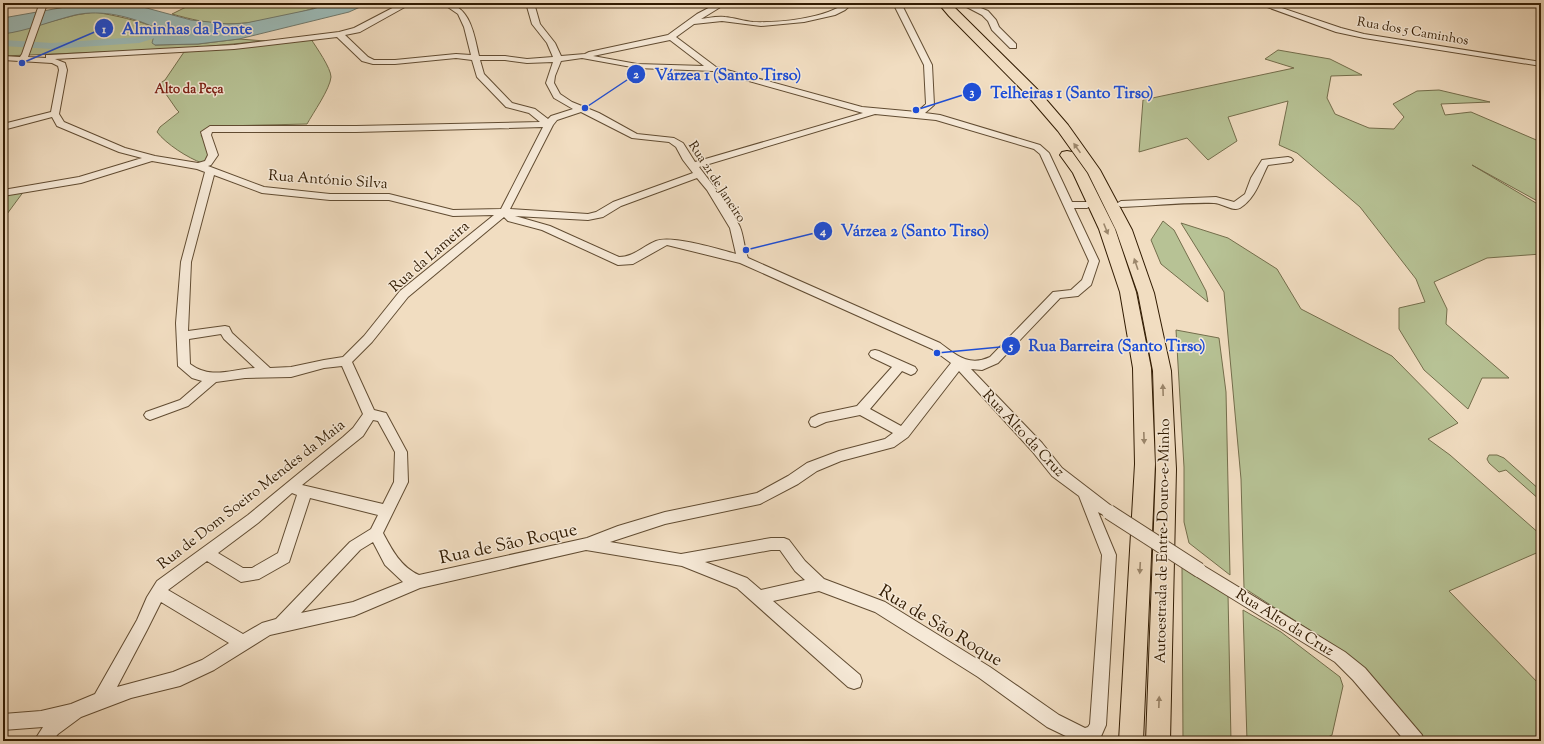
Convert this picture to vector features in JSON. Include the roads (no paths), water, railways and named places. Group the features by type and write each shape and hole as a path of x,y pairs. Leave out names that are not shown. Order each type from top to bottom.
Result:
{"highway":[{"name":"Autoestrada de Entre-Douro-e-Minho","path":"933,3 942,15 1020,94 1051,130 1076,167 1107,229 1128,292 1142,368 1145,464 1132,741"},
{"name":"Autoestrada de Entre-Douro-e-Minho","path":"944,3 953,14 1032,92 1064,128 1095,173 1124,230 1146,293 1162,371 1166,469 1158,741"}],"street":[{"path":"3,4 21,3"},
{"path":"3,58 234,47 339,34 357,30 408,3"},
{"path":"446,3 461,13 468,27 477,58 480,75 509,105 532,110 549,124"},
{"path":"530,3 536,24 551,43 558,59"},
{"path":"339,34 365,59 373,62 395,62 456,56 505,58 527,61 558,59 582,56 672,37 700,16 723,3"},
{"path":"694,22 723,19 754,24 797,21 836,12 846,7 849,3"},
{"path":"897,3 928,65 930,105 922,111 920,115"},
{"path":"963,3 985,13 992,20 995,28 1013,46"},
{"name":"Rua dos 5 Caminhos","path":"1260,3 1339,30 1364,36 1541,64"},
{"path":"24,56 40,7"},
{"path":"672,37 713,69"},
{"path":"24,56 59,62 62,65 63,70 55,114 60,124 122,150 154,159"},
{"path":"582,56 637,66 713,69 776,88 862,110 920,115 944,119 1037,146 1044,153 1094,261 1087,282 1074,293 1057,295 994,360 982,366 958,362 951,373 903,433 889,444 839,456 812,467 793,480 760,498 665,518 618,532 586,544"},
{"name":"Rua 21 de Janeiro","path":"558,59 551,76 550,83 557,96 596,115 618,129 635,136 671,140 680,145 736,228 739,249 744,260"},
{"path":"504,212 549,124 554,118 581,109"},
{"name":"Rua António Silva","path":"154,159 204,168 262,190 330,197 389,197 453,213 504,212 580,217 599,215 617,204 696,170 874,112"},
{"path":"3,127 55,114"},
{"path":"280,625 355,546 376,533 401,482 401,452 382,417 370,414 363,403 355,378 346,361 324,364 291,372 245,373 213,378 196,375 184,366 182,323 186,262 204,168 214,155 206,132 210,129 216,128 356,129 549,124"},
{"path":"3,193 81,180 130,164 154,159"},
{"path":"1121,204 1216,200 1236,206 1249,196 1256,178 1265,162 1288,160"},
{"path":"1069,205 1087,205"},
{"name":"Rua Alto da Cruz","path":"504,212 512,219 546,228 618,261 629,261 660,244 668,242 744,260 936,346 958,362 1057,472 1109,512 1340,657 1359,674 1416,741"},
{"name":"Rua da Lameira","path":"346,361 368,338 404,294 504,212"},
{"path":"183,336 225,330 228,336 267,372"},
{"path":"815,422 823,418 861,410 906,368 875,354"},
{"path":"150,415 184,403 213,378"},
{"path":"861,410 903,433"},
{"name":"Rua de Dom Soeiro Mendes da Maia","path":"101,700 142,625 152,602 162,586 207,554 358,432 370,414"},
{"path":"290,488 387,511"},
{"path":"207,554 241,575 254,574 284,557 305,491"},
{"name":"Rua de São Roque","path":"75,711 131,690 174,680 208,665 267,628 354,609 418,582 586,544 681,560 771,544 784,544 800,566 819,584 880,607 984,672 1053,721 1084,736 1093,735 1098,725 1109,555 1084,493"},
{"path":"376,533 390,560 405,576 418,582"},
{"path":"681,560 742,583 854,681"},
{"path":"759,597 819,584"},
{"path":"158,592 243,643"},
{"path":"3,722 41,719 75,711"},
{"path":"42,741 52,728 75,711"}],"water":[{"path":"88,3 128,3 191,20 228,24 246,23 313,9 330,3 369,3 349,12 239,39 198,44 155,45 152,43 156,28 127,17 96,13 75,15 12,33 3,34 3,18"}],"waterway":[{"path":"3,43 52,46 139,40 174,29"}],"place":[{"name":"Alminhas da Ponte","path":"22,63"},
{"name":"Várzea 1 (Santo Tirso)","path":"585,108"},
{"name":"Telheiras 1 (Santo Tirso)","path":"916,110"},
{"name":"Várzea 2 (Santo Tirso)","path":"746,250"},
{"name":"Rua Barreira (Santo Tirso)","path":"937,353"}],"district":[{"name":"Alto da Peça","path":"189,88"}]}
